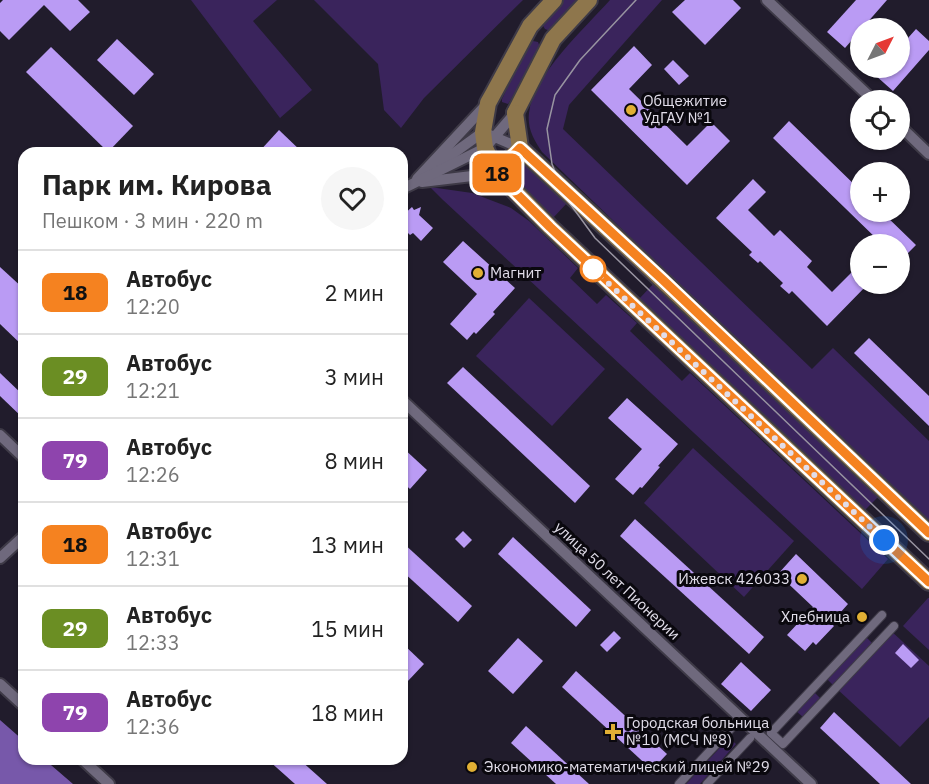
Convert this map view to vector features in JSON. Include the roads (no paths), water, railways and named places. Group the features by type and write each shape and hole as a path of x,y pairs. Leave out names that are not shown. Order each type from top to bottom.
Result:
{"main road":[{"path":"554,0 530,26 488,103 488,139 496,173 550,227 929,582"},
{"path":"589,0 554,39 515,113 520,148 690,305 929,533"},
{"path":"530,26 554,39"},
{"path":"488,103 515,113"},
{"path":"496,173 520,148"}],"street":[{"path":"767,0 862,90"},
{"path":"412,183 488,103"},
{"path":"408,185 488,139 515,113"},
{"path":"910,136 929,154"},
{"path":"412,183 488,139 520,148"},
{"path":"412,183 496,173"},
{"name":"улица 50 лет Пионерии","path":"408,406 811,784"},
{"path":"0,435 18,452"},
{"path":"0,558 18,542"},
{"path":"882,615 771,733 783,744 894,626"},
{"path":"0,684 18,700"},
{"path":"679,784 735,724"},
{"path":"707,784 750,738"},
{"path":"88,765 109,784"}],"tram line":[{"path":"636,0 580,60 555,95 547,129 552,164 565,197 595,238 929,559"}],"place":[{"name":"Общежитие УдГАУ №1","path":"631,110"},
{"name":"Магнит","path":"478,273"},
{"name":"Ижевск 426033","path":"802,579"},
{"name":"Хлебница","path":"862,617"},
{"name":"Городская больница №10 (МСЧ №8)","path":"613,732"},
{"name":"Экономико-математический лицей №29","path":"472,767"}]}
